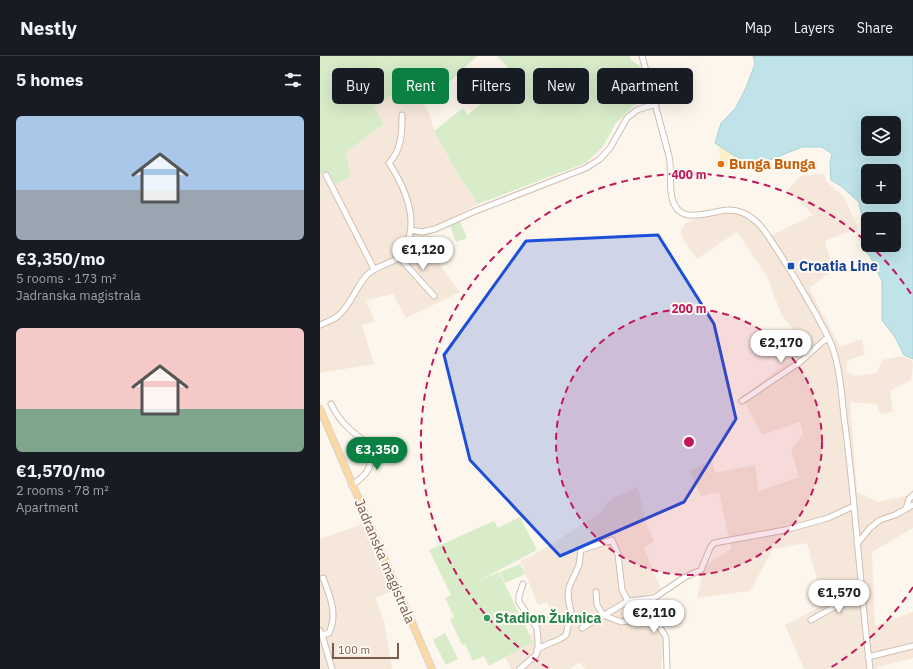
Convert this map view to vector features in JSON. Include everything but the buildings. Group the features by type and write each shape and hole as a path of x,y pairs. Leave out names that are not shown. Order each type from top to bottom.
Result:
{"main road":[{"name":"Jadranska magistrala","path":"320,409 432,669"}],"street":[{"path":"642,56 646,68"},
{"path":"411,230 422,232 435,229 473,212 586,168 600,159 610,148 626,118 637,110 656,104 670,160 671,195 675,206 680,212 691,216 731,210 744,213 755,220 761,226 782,258 828,337 838,372 854,506 870,669"},
{"path":"320,325 338,316 348,304 360,283 374,269 399,257 404,252 408,242 411,230 408,201 397,176 389,163 400,144 402,136 402,115"},
{"path":"326,175 374,269"},
{"path":"399,257 434,296"},
{"path":"742,401 800,362 828,337"},
{"path":"331,404 336,415 346,427 370,445 385,444 391,448"},
{"path":"352,486 365,475 370,467 368,450 370,445"},
{"path":"906,509 909,499 913,495"},
{"path":"582,628 628,601 652,598 701,570 710,548 714,543 785,530 828,518 854,506"},
{"path":"857,544 870,528 880,520 913,506"},
{"path":"537,650 560,640 566,635 571,612 568,598 569,587 579,565 581,550 612,540 618,554 622,590 628,601"},
{"path":"323,578 334,610 329,633 321,633 332,669"},
{"path":"520,669 536,655 538,640 537,628 519,602 519,596 523,584"},
{"path":"596,592 597,605 603,615 621,622 653,617"},
{"path":"811,620 836,606 862,596"},
{"path":"652,598 653,617 666,637 667,669"},
{"path":"868,656 913,646"}],"highlighted area":[{"path":"658,235 714,324 736,419 684,502 560,556 470,460 444,355 526,241"}],"shaded area":[{"path":"392,95 392,104 424,104 430,116 435,133 460,178 478,204 441,223 423,243 460,292 406,318 393,294 366,300 375,322 362,325 374,364 320,373 320,175 328,170 346,152 384,124 374,107 378,104 384,104 384,100"},
{"path":"824,174 827,182 844,197 858,228 825,241 833,270 809,288 840,347 862,339 865,354 847,361 846,371 856,376 877,373 882,360 902,356 912,361 913,365 911,380 890,391 893,412 881,414 876,404 850,402 857,492 878,502 910,495 913,489 913,528 872,552 875,626 913,612 913,658 877,667 877,669 804,669 785,625 824,605 807,543 773,549 750,591 697,598 704,566 731,549 719,492 701,496 689,471 712,460 715,473 755,465 759,491 799,477 791,450 803,434 800,422 762,435 742,397 807,347 781,314 767,276 737,232 697,259 683,239 681,231 686,223 693,220 722,212 733,212 749,217 768,237 813,215 788,190 800,176"},
{"path":"638,487 646,523 654,541 644,548 661,589 645,596 648,617 664,637 661,669 585,669 579,662 570,669 511,669 505,657 533,642 530,635 551,613 547,602 538,605 520,561 537,553 599,514 612,498"},
{"path":"363,524 391,592 375,598 384,621 392,669 320,669 320,539"}],"green space":[{"path":"320,56 477,56 464,68 457,68 457,75 449,82 449,68 392,68 392,95 384,100 384,68 332,68 332,104 378,104 374,107 384,124 346,152 350,177 334,185 328,171 320,175"},
{"path":"497,56 630,56 631,60 640,66 640,68 597,68 597,104 637,104 632,107 616,123 602,148 586,163 478,204 460,178 434,131 463,108 468,115 481,104 525,104 525,68 508,68"},
{"path":"460,221 467,238 456,242 450,226"},
{"path":"520,517 537,550 475,583 499,572 533,642 489,666 484,656 473,661 465,644 462,645 450,619 454,617 445,598 451,595 429,550 494,521 498,528"},
{"path":"520,564 525,574 505,583 500,572"},
{"path":"445,633 458,659 446,665 433,640"}],"sand":[{"path":"721,147 740,159 740,164 725,166 720,163 719,148"}],"water":[{"path":"753,56 913,56 913,359 904,355 895,337 882,320 882,281 870,256 866,252 901,252 901,212 861,212 859,202 841,186 831,180 830,163 832,154 822,147 802,147 772,159 755,162 740,159 715,143 721,123 735,109 745,90 755,64"}],"place":[{"name":"Bunga Bunga","path":"721,164"},
{"name":"Croatia Line","path":"791,266"},
{"name":"Stadion Žuknica","path":"487,618"}]}
